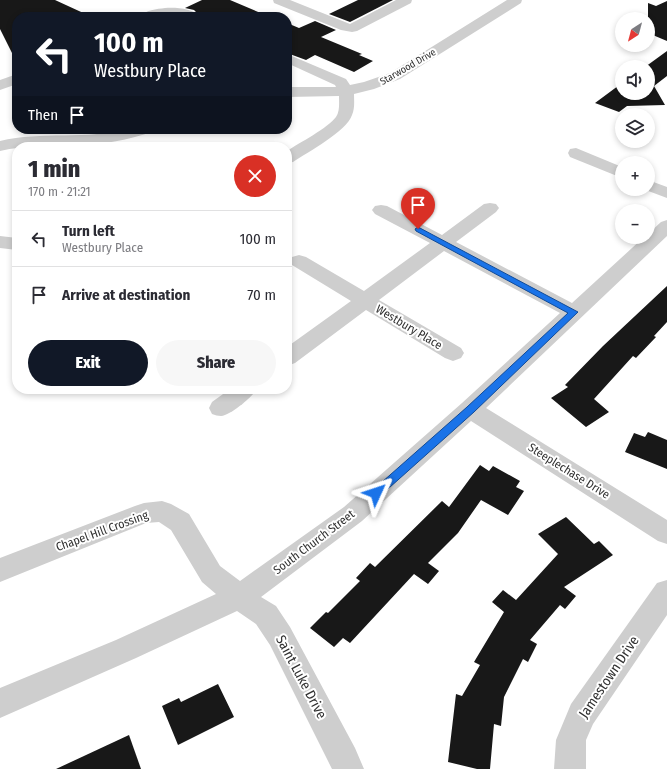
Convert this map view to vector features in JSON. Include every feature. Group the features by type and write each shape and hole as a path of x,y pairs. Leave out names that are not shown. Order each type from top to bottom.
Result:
{"street":[{"path":"279,0 346,27 352,28 406,0"},
{"name":"Starwood Drive","path":"292,92 346,91 377,84 395,76 516,0"},
{"path":"161,12 174,10 179,12"},
{"path":"292,60 341,82 346,91 347,106 344,117 336,126 292,155"},
{"path":"0,86 12,80"},
{"path":"42,142 101,140 132,134"},
{"path":"0,146 12,143"},
{"path":"576,153 615,170"},
{"path":"655,188 667,193"},
{"name":"Westbury Place","path":"292,354 490,208"},
{"path":"381,210 574,312"},
{"name":"South Church Street","path":"0,703 126,649 238,597 278,570 353,514 470,409 667,226"},
{"path":"0,242 12,243"},
{"name":"Westbury Place","path":"299,260 453,353"},
{"path":"220,408 239,394"},
{"name":"Steeplechase Drive","path":"470,409 667,533"},
{"name":"Chapel Hill Crossing","path":"0,570 144,513 162,512 180,522 211,574 238,597"},
{"name":"Jamestown Drive","path":"570,769 571,740 582,714 667,592"},
{"name":"Saint Luke Drive","path":"238,597 266,615 280,636 348,769"}],"building":[{"path":"0,0 55,0 81,12 12,12 12,53 0,29"},
{"path":"202,0 230,0 258,12 196,12 185,8"},
{"path":"358,0 393,0 350,22 329,14"},
{"path":"667,1 667,41 655,36 655,12 648,12 648,3 656,6"},
{"path":"315,21 336,30 321,37 362,54 359,55 373,61 354,72 315,55 306,60 292,55 292,25 299,28"},
{"path":"667,51 667,76 655,85 655,60"},
{"path":"615,88 615,100 655,100 655,88 665,105 627,106 624,108 615,108 615,110 595,103"},
{"path":"667,286 667,322 654,336 656,337 636,358 633,356 594,399 609,412 586,427 551,398 568,387 565,385 603,346"},
{"path":"648,432 667,440 667,469 625,452 634,433 645,437"},
{"path":"480,465 489,471 493,466 520,481 516,487 524,491 508,515 481,500 458,533 428,563 439,571 428,584 414,574 350,643 343,638 334,647 310,628 326,612 328,613 360,581 356,578 370,563 375,567 442,501 449,507"},
{"path":"566,517 594,544 599,541 613,555 564,587 576,596 565,609 560,605 530,640 537,644 528,662 523,659 504,697 501,726 494,724 490,769 477,769 448,762 456,694 462,696 480,665 474,662 504,612 492,602 503,590 516,600 558,554 538,534"},
{"path":"218,684 234,717 178,745 162,706 179,698 181,702"},
{"path":"129,735 141,769 56,769"}],"route":[{"path":"376,493 470,409 574,312 418,229"}]}
